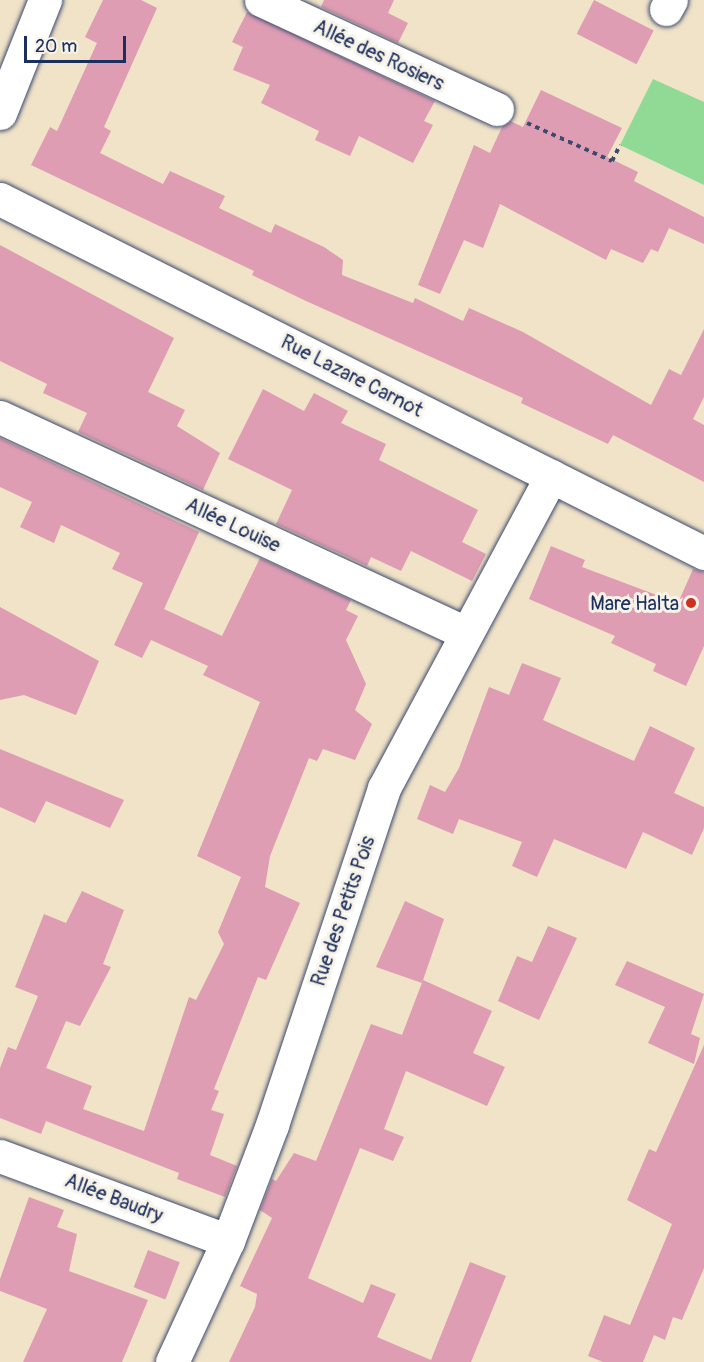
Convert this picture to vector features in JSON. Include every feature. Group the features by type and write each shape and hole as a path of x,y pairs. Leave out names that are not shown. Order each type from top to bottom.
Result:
{"street":[{"path":"0,113 45,0"},
{"name":"Allée des Rosiers","path":"261,0 497,109"},
{"name":"Rue Lazare Carnot","path":"0,199 704,553"},
{"name":"Allée Louise","path":"0,417 466,633"},
{"name":"Rue des Petits Pois","path":"172,1362 228,1241 384,788 551,476"},
{"name":"Allée Baudry","path":"0,1156 228,1241"}],"path":[{"path":"497,109 612,161 620,145"}],"green space":[{"path":"653,79 704,102 704,185 620,145"}],"building":[{"path":"103,0 141,0 157,8 104,127 111,131 100,153 163,184 170,171 225,196 219,208 271,233 275,224 324,247 343,260 342,275 413,303 415,298 463,321 469,308 523,332 651,405 669,369 681,375 704,329 704,397 693,419 704,425 704,482 613,435 608,444 521,403 523,398 306,301 252,275 254,271 31,165 50,127 57,131 97,43 85,37"},
{"path":"324,0 394,0 388,13 408,23 398,43 321,7"},
{"path":"594,0 654,30 636,64 577,34"},
{"path":"247,12 435,101 424,121 433,125 413,163 359,136 350,156 315,140 319,131 261,103 270,85 233,70 243,47 232,42"},
{"path":"541,90 622,128 607,157 638,172 634,181 704,217 704,244 669,228 658,252 651,249 643,263 611,249 606,260 500,204 483,248 464,240 440,294 418,285 474,145 490,153 502,127 510,121 523,127"},
{"path":"0,245 174,338 148,392 185,410 177,426 220,453 203,490 78,432 87,413 43,393 47,384 0,361"},
{"path":"263,389 304,411 314,393 348,411 341,423 386,444 379,460 478,510 462,542 486,554 472,581 411,551 401,571 371,557 367,566 276,524 292,490 228,459"},
{"path":"0,438 199,532 164,609 222,636 260,558 351,600 346,610 358,616 346,640 366,684 355,710 372,724 355,760 323,749 317,761 309,758 270,856 265,887 300,903 266,980 258,977 214,1089 219,1091 211,1110 224,1114 210,1155 237,1166 225,1197 177,1179 179,1173 46,1121 41,1134 0,1118 0,1068 8,1047 16,1050 38,996 15,987 44,914 66,923 82,891 124,910 103,964 111,967 80,1026 66,1021 46,1068 92,1086 83,1109 144,1131 189,997 196,1000 224,944 218,932 241,877 197,856 260,702 203,675 208,666 151,640 142,658 114,645 143,583 112,569 120,553 61,525 54,543 20,527 32,502 0,487"},
{"path":"551,546 585,560 582,567 678,603 693,569 704,572 704,646 686,686 653,671 656,664 611,643 615,636 529,599"},
{"path":"0,607 99,661 76,715 24,695 0,700"},
{"path":"522,663 561,678 543,720 634,761 650,726 695,748 674,793 704,807 704,828 692,855 643,832 626,869 554,839 537,877 512,866 522,842 459,819 453,834 417,819 430,785 445,792 459,768 489,687 509,695"},
{"path":"0,749 124,800 110,828 46,801 35,823 0,807"},
{"path":"405,901 444,919 422,983 376,967"},
{"path":"548,926 577,938 539,1020 498,1001 517,956 532,962"},
{"path":"627,961 704,994 691,1034 700,1038 694,1064 648,1043 665,1007 615,985"},
{"path":"423,980 492,1011 473,1053 505,1067 487,1106 406,1071 384,1129 404,1137 393,1161 360,1148 308,1278 363,1303 371,1284 396,1294 377,1337 431,1360 470,1262 506,1276 471,1362 229,1362 255,1307 257,1294 240,1286 272,1218 260,1210 272,1179 276,1181 294,1153 316,1161 371,1024 402,1035"},
{"path":"704,1045 704,1268 682,1320 673,1317 665,1340 654,1335 643,1362 603,1362 588,1356 604,1315 630,1325 672,1224 627,1200 649,1149 656,1152"},
{"path":"29,1197 64,1210 57,1227 77,1234 69,1271 148,1300 122,1362 23,1362 47,1309 0,1291 0,1279"},
{"path":"148,1250 180,1262 165,1300 134,1287"}],"place":[{"name":"Mare Halta","path":"691,603"}]}
